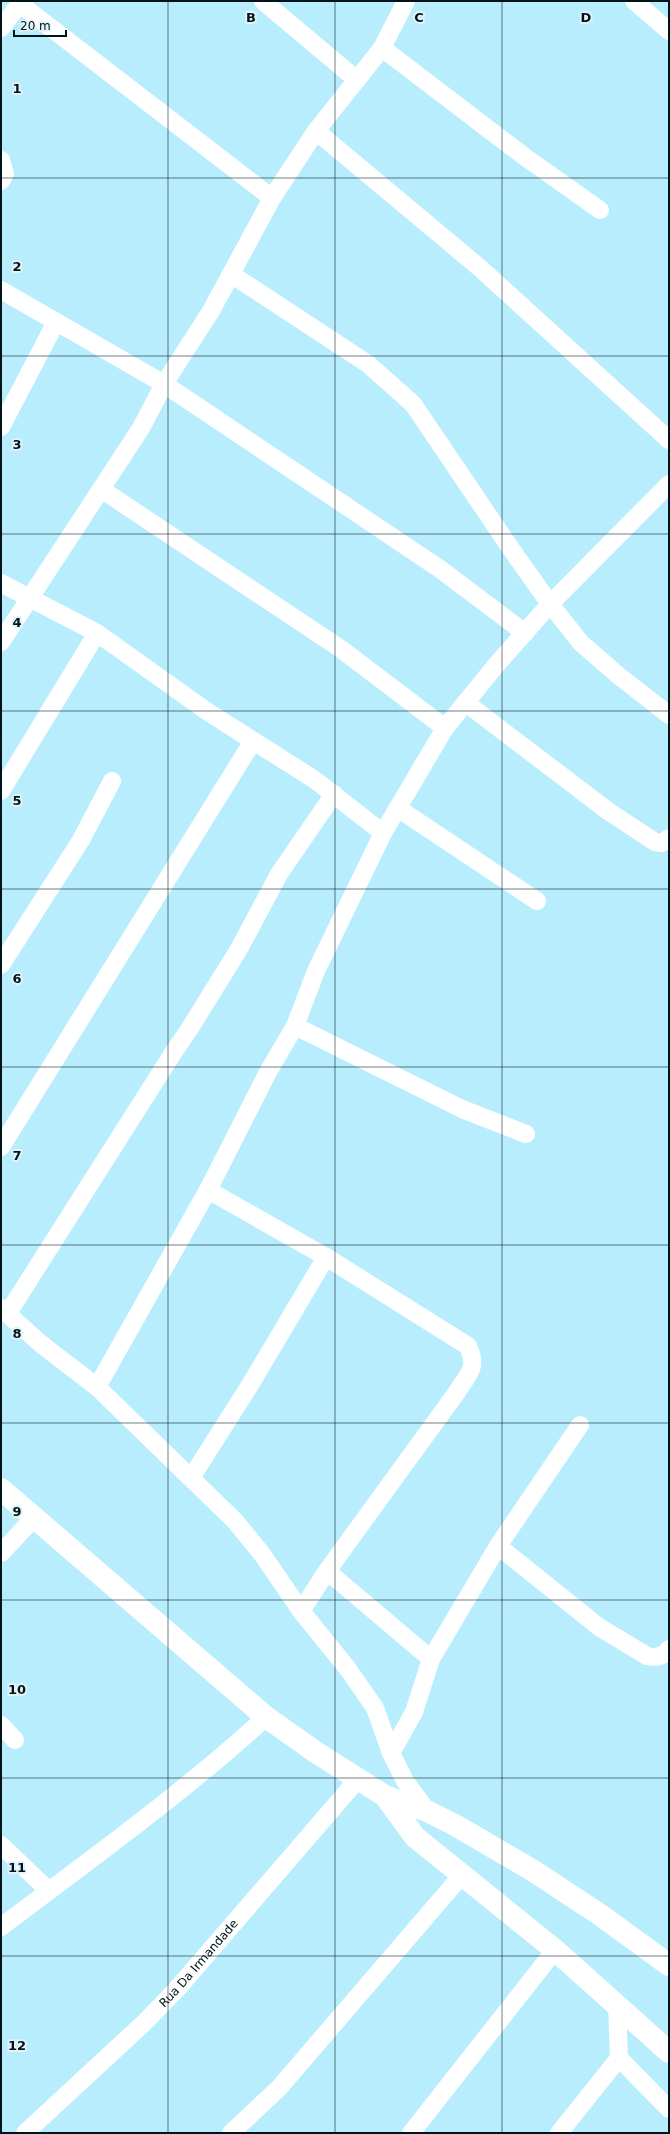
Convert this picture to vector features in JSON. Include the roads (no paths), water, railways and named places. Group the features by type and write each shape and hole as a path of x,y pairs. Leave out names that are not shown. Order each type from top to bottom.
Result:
{"street":[{"path":"263,1 357,80"},
{"path":"1,642 141,428 164,384 211,311 272,198 316,131 382,48 406,1"},
{"path":"634,1 669,31"},
{"path":"1,28 21,2 272,198"},
{"path":"382,48 525,157 600,210"},
{"path":"316,131 480,268 669,440"},
{"path":"1,160 5,174 1,181"},
{"path":"231,274 368,364 413,404 550,604 581,643 669,716"},
{"path":"1,290 164,384 440,569 525,633"},
{"path":"1,428 56,322"},
{"path":"97,1387 208,1190 268,1072 295,1026 316,971 383,833 399,809 446,728 497,664 550,604 669,484"},
{"path":"101,489 341,649 446,728"},
{"path":"1,583 31,597 97,633 208,712 334,794 383,833"},
{"path":"1,791 97,633"},
{"path":"466,703 608,811 655,842 662,843 669,838"},
{"path":"1,1147 253,741"},
{"path":"1,965 81,840 112,781"},
{"path":"334,794 279,874 239,949 190,1028 5,1311 41,1344 97,1387 235,1521 262,1554 301,1611 348,1669 375,1708 391,1754 405,1781 426,1811"},
{"path":"399,809 537,901"},
{"path":"295,1026 462,1109 526,1134"},
{"path":"208,1190 326,1257 468,1346 474,1358 470,1371 457,1392 327,1571 301,1611"},
{"path":"191,1478 250,1385 326,1257"},
{"path":"391,1754 414,1712 431,1659 498,1546 580,1425"},
{"path":"1,1489 33,1519 266,1717 318,1753 385,1796 426,1811 455,1825 532,1870 599,1914 669,1965"},
{"path":"1,1553 33,1519"},
{"path":"498,1546 605,1631 647,1656 656,1658 666,1653 669,1649"},
{"path":"327,1571 431,1659"},
{"path":"1,1927 157,1809 235,1746 266,1717"},
{"path":"1,1725 15,1740"},
{"name":"Rua Da Irmandade","path":"25,2133 145,2022 177,1989 358,1779"},
{"path":"385,1796 415,1837 555,1950 667,2050"},
{"path":"1,1845 49,1891"},
{"path":"231,2133 279,2088 462,1875"},
{"path":"410,2133 555,1950"},
{"path":"559,2133 619,2058 617,2005"},
{"path":"619,2058 669,2109"}]}
